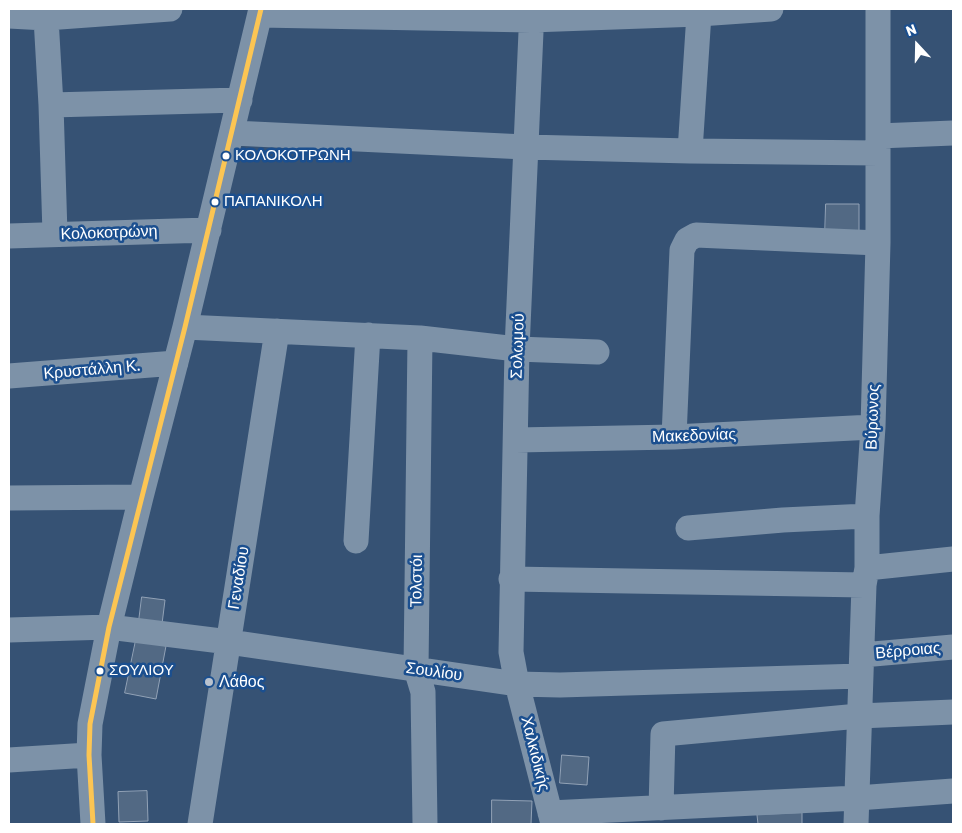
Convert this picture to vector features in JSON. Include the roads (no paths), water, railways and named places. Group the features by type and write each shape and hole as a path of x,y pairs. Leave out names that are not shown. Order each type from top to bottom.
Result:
{"street":[{"path":"9,16 46,18 170,9"},
{"path":"93,824 89,754 90,724 109,628 140,497 176,363 233,133 261,12 699,14 771,9"},
{"name":"Βύρωνος","path":"856,824 867,516 873,427 878,243 878,9"},
{"name":"Σολωμού","path":"517,684 511,652 511,579 525,147 532,14"},
{"path":"690,151 699,14"},
{"path":"46,18 52,105 54,234"},
{"path":"52,105 240,100"},
{"path":"233,133 525,147 690,151 878,145 953,133"},
{"name":"Κολοκοτρώνη","path":"9,236 208,230"},
{"path":"674,437 682,250 687,240 696,235 878,243"},
{"path":"185,327 420,338 518,349 597,352"},
{"name":"Γεναδίου","path":"200,824 277,331"},
{"path":"356,541 368,335"},
{"name":"Τολστόι","path":"420,338 416,669 423,692 425,824"},
{"name":"Κρυστάλλη Κ.","path":"9,376 176,363"},
{"name":"Μακεδονίας","path":"516,440 674,437 873,427"},
{"path":"9,498 140,497"},
{"path":"688,528 782,520 867,516"},
{"path":"511,579 865,577 953,559"},
{"name":"Σουλίου","path":"9,630 109,628 229,642 517,684 560,685 861,665"},
{"name":"Βέρροιας","path":"861,665 953,647"},
{"name":"Χαλκιδικής","path":"517,684 551,819"},
{"path":"661,808 663,734 860,716 953,712"},
{"path":"9,760 89,754"},
{"path":"551,819 661,808 953,791"}],"place":[{"name":"ΚΟΛΟΚΟΤΡΩΝΗ","path":"226,156"},
{"name":"ΠΑΠΑΝΙΚΟΛΗ","path":"215,202"},
{"name":"ΣΟΥΛΙΟΥ","path":"100,671"},
{"name":"Λάθος","path":"209,682"}]}
